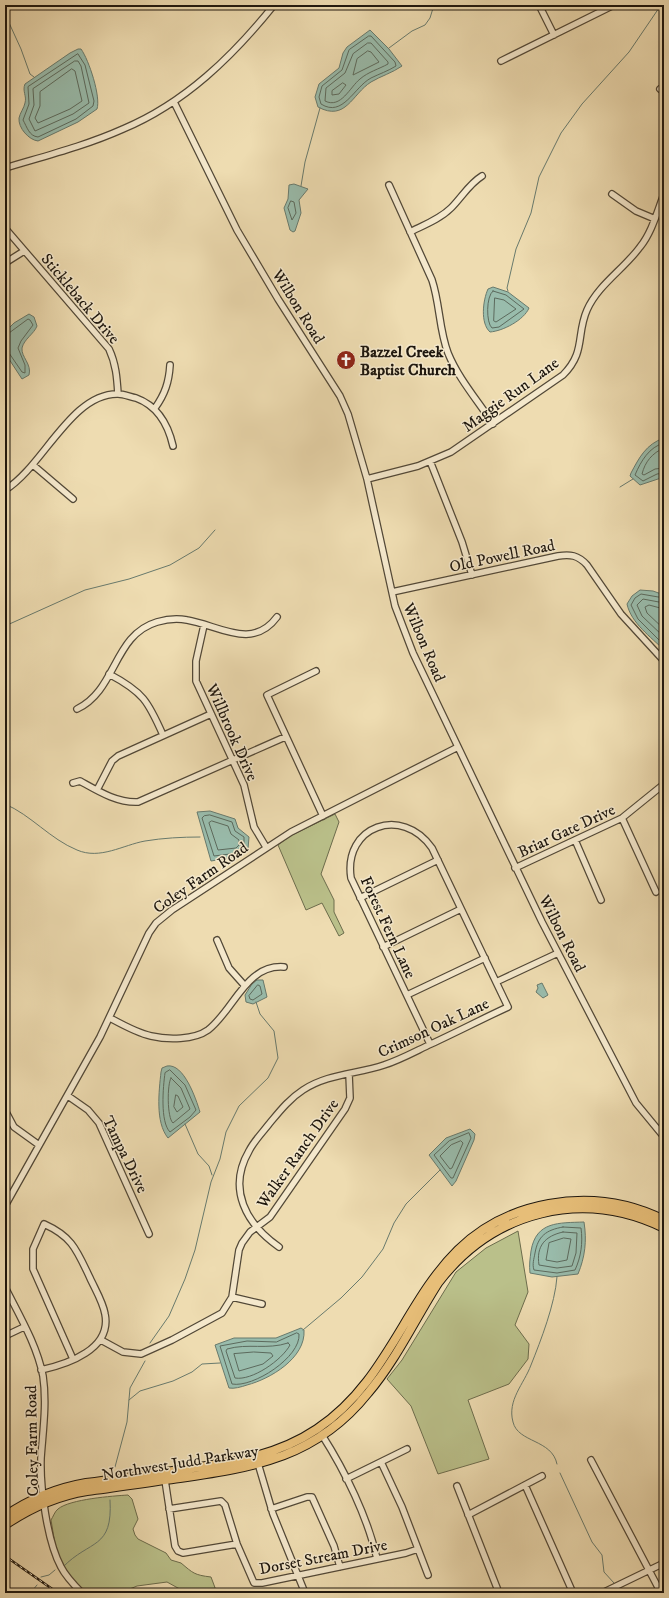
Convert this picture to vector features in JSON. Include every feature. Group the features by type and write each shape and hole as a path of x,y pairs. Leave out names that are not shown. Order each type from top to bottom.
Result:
{"highway":[{"name":"Northwest Judd Parkway","path":"5,1516 78,1485 257,1461 312,1433 347,1406 374,1374 424,1290 440,1268 463,1244 492,1224 510,1215 536,1207 578,1201 623,1205 664,1220"},
{"name":"Northwest Judd Parkway","path":"5,1525 44,1499 79,1492 165,1480 257,1461 293,1452 322,1435 344,1418 373,1387 446,1272 470,1249 493,1232 530,1216 576,1208 619,1212 644,1219 664,1228"}],"street":[{"path":"5,168 94,141 124,129 174,102 228,57 274,5"},
{"path":"539,5 554,35"},
{"path":"501,61 614,5"},
{"name":"Wilbon Road","path":"174,102 237,230 278,299 340,396 348,414 367,479 392,592 401,625 515,868 558,953 636,1103 664,1137"},
{"path":"410,232 444,214 457,202 474,181 482,176"},
{"path":"389,185 435,288 448,352 456,369 493,424"},
{"path":"612,194 636,211 655,219"},
{"name":"Maggie Run Lane","path":"367,479 430,461 455,449 553,383 567,371 579,350 583,322 589,306 597,293 639,249 650,232 664,194"},
{"name":"Stickleback Drive","path":"5,228 109,349 114,359 117,373 118,394"},
{"path":"5,263 24,251"},
{"path":"155,408 163,397 169,382 170,365"},
{"path":"5,490 33,465 79,410 102,396 118,394 140,400 155,408 169,430 173,446"},
{"path":"430,461 462,542 472,575"},
{"path":"33,465 72,499"},
{"name":"Old Powell Road","path":"392,592 558,556 576,556 587,565 621,614 664,661"},
{"path":"77,709 88,703 96,696 128,641 149,624 169,619 188,620 239,635 249,634 272,624 277,617"},
{"name":"Willbrook Drive","path":"204,625 196,660 196,681 246,791 254,827 266,847"},
{"path":"316,671 267,695 285,737 323,816"},
{"path":"109,674 129,685 142,696 152,710 163,735"},
{"path":"97,790 112,761 118,756 211,714"},
{"path":"73,783 80,782 129,803 138,802 285,737"},
{"name":"Coley Farm Road","path":"5,1206 39,1144 68,1096 110,1018 149,933 156,922 266,847 458,747"},
{"name":"Briar Gate Drive","path":"515,868 622,818 664,784"},
{"path":"622,818 656,892"},
{"name":"Forest Fern Lane","path":"430,1044 351,878 351,859 359,841 373,829 388,824 409,827 428,841 508,1007"},
{"path":"575,840 601,900"},
{"path":"360,898 438,860"},
{"path":"383,947 461,909"},
{"path":"217,940 229,968 245,986"},
{"path":"496,982 558,953"},
{"path":"407,995 484,958"},
{"path":"110,1018 150,1036 175,1038 195,1035 204,1032 212,1026 245,986 257,975 268,968 284,967"},
{"name":"Crimson Oak Lane","path":"279,1247 256,1228 244,1209 240,1190 242,1169 249,1151 282,1108 298,1093 322,1080 383,1066 508,1007"},
{"name":"Walker Ranch Drive","path":"101,1340 129,1354 145,1353 216,1318 225,1310 232,1297 240,1246 247,1236 273,1213 345,1108 350,1098 349,1074"},
{"name":"Tampa Drive","path":"68,1096 88,1110 99,1123 149,1234"},
{"path":"5,1110 14,1127 39,1144"},
{"path":"41,1370 73,1359 90,1350 101,1340 105,1325 104,1311 77,1250 64,1234 44,1224 33,1249 33,1269 73,1359"},
{"name":"Coley Farm Road","path":"5,1287 24,1327 41,1370 44,1395 41,1472 44,1499 56,1557 64,1574 82,1593"},
{"path":"232,1297 262,1304"},
{"path":"5,1336 24,1327"},
{"path":"322,1435 346,1479 365,1522 377,1559"},
{"path":"346,1479 406,1449"},
{"path":"591,1460 661,1593"},
{"path":"257,1461 271,1509 305,1593"},
{"path":"381,1462 402,1507 428,1575"},
{"path":"468,1515 542,1476"},
{"path":"165,1480 175,1546 178,1551 183,1553 237,1544"},
{"path":"525,1485 573,1593"},
{"path":"457,1486 499,1593"},
{"path":"271,1509 307,1497 312,1498 334,1546 340,1567"},
{"name":"Dorset Stream Drive","path":"169,1509 221,1501 225,1505 237,1544 254,1583 262,1583 298,1576 418,1549"},
{"path":"602,1593 664,1563"}],"green space":[{"path":"335,814 339,822 321,874 334,900 334,912 344,933 339,936 322,903 306,910 278,845 290,836"},
{"path":"518,1231 528,1292 515,1325 529,1344 528,1359 509,1384 468,1400 489,1459 438,1474 411,1406 387,1379 402,1360 456,1272 486,1248"},
{"path":"128,1495 132,1499 138,1519 133,1529 138,1539 166,1553 171,1560 181,1563 194,1573 211,1577 217,1593 187,1593 167,1582 137,1586 120,1593 87,1593 66,1572 58,1562 51,1520 56,1511 64,1506 81,1500"}],"water":[{"path":"370,30 389,49 402,66 364,87 348,105 342,109 328,111 318,107 315,97 319,84 339,68 343,53 347,47"},
{"path":"78,49 81,49 84,54 94,79 98,103 97,109 78,122 38,141 31,138 22,129 19,122 25,100 25,84"},
{"path":"294,184 308,189 299,200 301,213 295,231 293,232 290,230 284,208 288,199 289,185"},
{"path":"493,287 508,292 529,308 523,317 518,321 501,330 490,332 485,323 483,311 488,289"},
{"path":"29,314 34,317 37,326 22,348 30,371 29,375 22,379 5,353 5,332 14,323"},
{"path":"664,438 664,477 640,485 630,476 631,473 644,452 652,444"},
{"path":"640,590 653,591 664,595 664,650 642,629 629,611 627,604 632,596"},
{"path":"210,811 235,819 238,828 249,837 248,849 241,856 211,861 197,812"},
{"path":"257,980 263,980 267,997 253,1004 246,1002 245,995 252,984"},
{"path":"542,983 548,995 543,998 536,992 538,988 537,985"},
{"path":"167,1066 179,1070 184,1076 196,1099 200,1112 168,1138 161,1124 159,1106 161,1072 162,1068"},
{"path":"470,1129 475,1134 474,1140 456,1181 452,1186 429,1155 446,1138"},
{"path":"584,1222 585,1249 578,1274 552,1277 530,1273 531,1251 534,1241 543,1229 558,1224"},
{"path":"301,1328 304,1330 303,1340 299,1350 285,1366 266,1378 256,1382 238,1388 229,1388 215,1345 234,1338 276,1338"}],"waterway":[{"path":"389,48 412,31 425,25 430,18 434,5"},
{"path":"508,291 507,288 516,249 531,213 539,177 561,133 582,104 629,52 661,5"},
{"path":"5,14 21,49 30,74 34,77"},
{"path":"301,186 305,162 320,108"},
{"path":"620,487 633,479"},
{"path":"5,626 85,590 129,579 170,565 199,548 215,530"},
{"path":"5,804 23,814 58,840 86,853 103,853 152,840 200,837"},
{"path":"150,1343 169,1316 185,1279 195,1250 211,1182 220,1159 226,1132 239,1106 268,1078 278,1058 274,1031 260,1014 256,1002"},
{"path":"185,1124 198,1154 209,1166 212,1175"},
{"path":"303,1330 341,1298 362,1277 383,1249 394,1223 406,1204 440,1170"},
{"path":"557,1277 554,1299 547,1322 531,1365 517,1392 512,1406 513,1422 516,1429 521,1434 549,1450 554,1456 557,1464"},
{"path":"115,1467 127,1422 130,1388 145,1361"},
{"path":"129,1400 140,1391 173,1381 192,1372 202,1364 220,1363"},
{"path":"560,1473 592,1542 602,1555 604,1572 614,1583"},
{"path":"63,1567 104,1536 108,1528 110,1500"},
{"path":"41,1577 49,1575 55,1570"},
{"path":"28,1593 37,1585"}],"railway":[{"path":"5,1556 58,1593"}],"place":[{"name":"Bazzel Creek Baptist Church","path":"346,360"}]}
